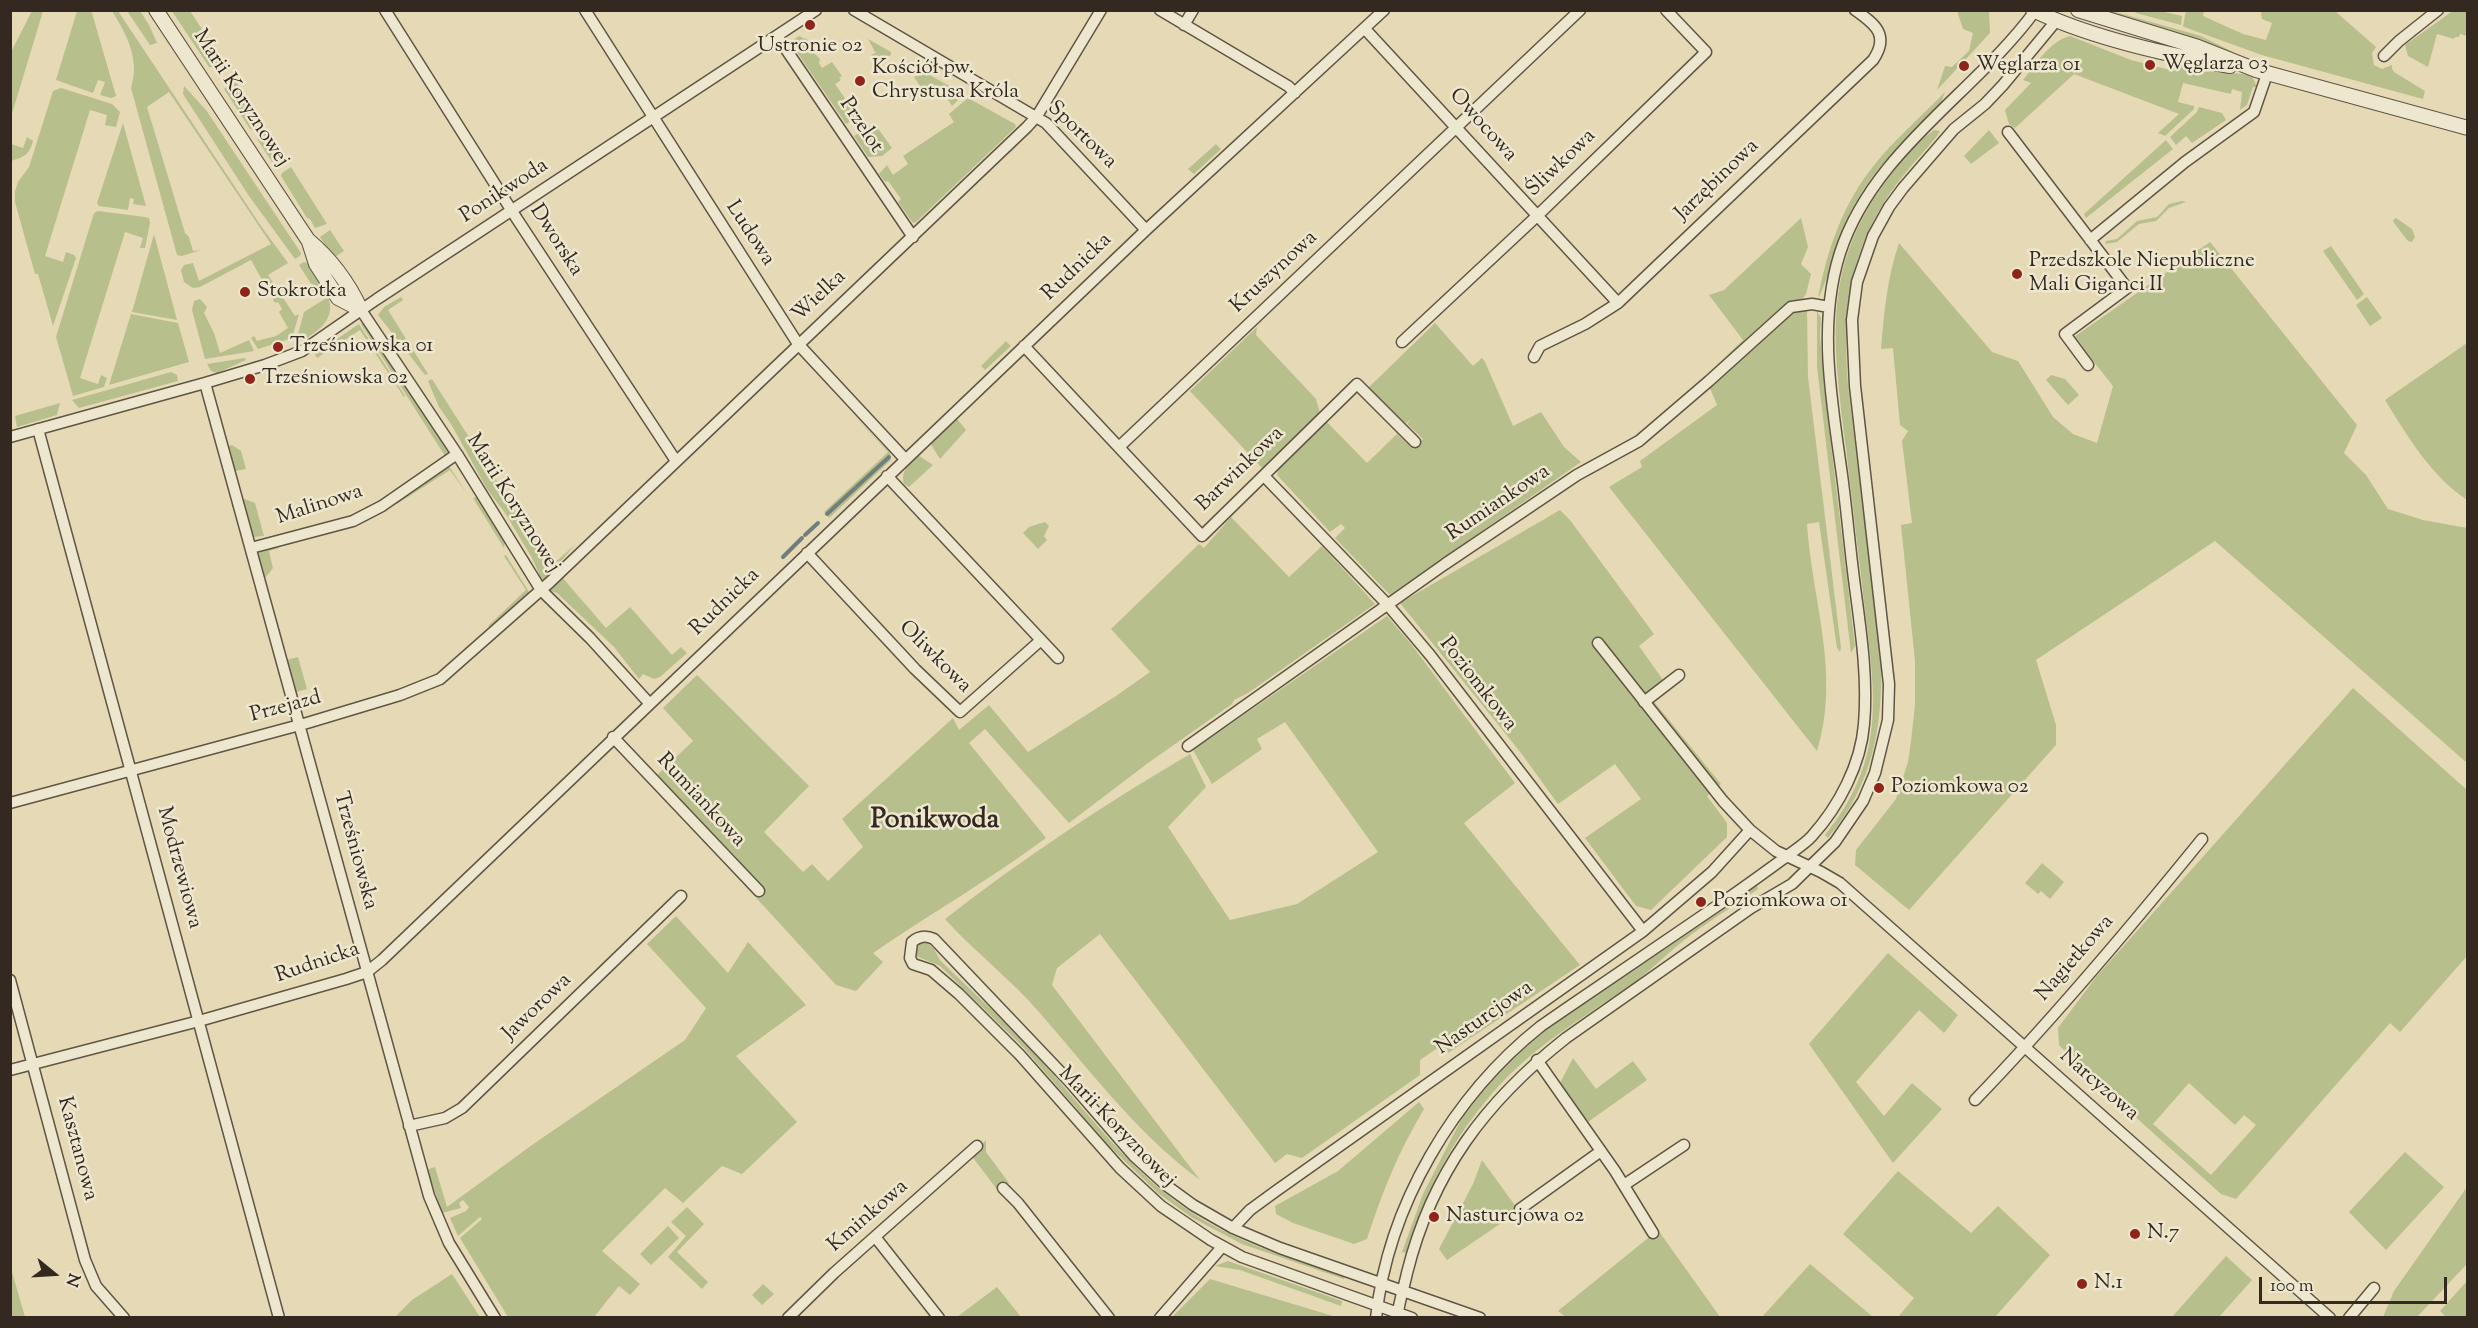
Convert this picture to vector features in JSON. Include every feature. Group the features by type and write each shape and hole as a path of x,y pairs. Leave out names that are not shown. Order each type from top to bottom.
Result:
{"street":[{"name":"Marii Koryznowej","path":"156,10 308,240 316,264 338,298 361,310 457,454 541,590 590,638 649,703"},
{"name":"Dworska","path":"385,10 512,211 676,461"},
{"name":"Ludowa","path":"585,10 798,344 905,459"},
{"name":"Ponikwoda","path":"10,437 205,383 302,351 816,10"},
{"name":"Sportowa","path":"854,10 1037,116 1052,129 1146,230"},
{"name":"Wielka","path":"541,590 913,237 1037,116 1101,10"},
{"path":"1160,10 1288,86 1295,93"},
{"path":"1184,26 1193,10"},
{"name":"Rudnicka","path":"10,1071 199,1021 367,972 1146,230 1384,10"},
{"path":"1457,128 1580,10"},
{"name":"Śliwkowa","path":"1402,342 1537,216 1706,52 1666,10"},
{"name":"Jarzębinowa","path":"1534,357 1540,346 1585,324 1617,303 1873,60 1880,45 1880,36 1871,22 1855,10"},
{"path":"2078,10 2198,47 2261,72"},
{"path":"2384,56 2438,10"},
{"path":"1376,1317 1381,1283 1400,1221 1424,1166 1460,1107 1492,1070 1541,1026 1750,883 1813,835 1831,812 1851,773 1864,725 1864,670 1830,381 1829,307 1841,249 1870,192 1903,150 2002,49 2034,11 2059,16 2174,55 2261,72 2468,128"},
{"path":"1398,1315 1417,1238 1446,1172 1482,1117 1537,1060 1699,943 1750,908 1792,884 1835,842 1863,801 1882,751 1888,720 1889,684 1852,348 1854,298 1863,260 1882,219 1903,188 1954,129 2003,85 2059,16"},
{"name":"Owocowa","path":"1365,29 1617,303"},
{"name":"Przelot","path":"777,36 913,237"},
{"path":"2090,240 2185,162 2254,112 2261,72"},
{"name":"Kruszynowa","path":"1119,447 1457,128"},
{"path":"2008,132 2127,288 2066,333 2088,365"},
{"name":"Rumiankowa","path":"1188,746 1387,604 1577,475 1639,441 1791,307 1812,304 1829,307"},
{"name":"Barwinkowa","path":"1024,346 1202,536 1357,384 1415,442"},
{"name":"Trześniowska","path":"205,383 434,1211 449,1243 495,1317"},
{"name":"Modrzewiowa","path":"38,429 279,1317"},
{"name":"Malinowa","path":"251,548 353,521 382,506 457,454"},
{"path":"887,476 1058,658"},
{"name":"Poziomkowa","path":"1264,476 1387,604 1430,655 1643,931"},
{"name":"Oliwkowa","path":"807,553 915,669 960,712 1041,640"},
{"name":"Przejazd","path":"10,803 299,724 433,683 448,673 541,590"},
{"name":"Narcyzowa","path":"1598,643 1723,801 1767,846 1840,883 2330,1317"},
{"path":"1644,702 1679,675"},
{"name":"Rumiankowa","path":"614,738 759,891"},
{"name":"Nasturcjowa","path":"1233,1228 1250,1210 1276,1191 1643,931 1712,872 1750,830"},
{"name":"Nagietkowa","path":"1975,1100 2025,1048 2150,904 2202,839"},
{"name":"Jaworowa","path":"409,1126 445,1118 462,1108 681,896"},
{"name":"Marii Koryznowej","path":"1412,1317 1398,1315 1377,1304 1271,1269 1222,1247 1161,1206 1120,1168 1020,1055 959,994 931,970 913,964 910,958 912,942 917,937 926,936 934,939 958,967 1043,1052 1134,1156 1184,1199 1233,1228 1280,1248 1480,1317"},
{"name":"Kasztanowa","path":"10,980 85,1260 96,1286 124,1317"},
{"path":"1537,1060 1624,1185 1653,1233"},
{"path":"1624,1185 1684,1145"},
{"name":"Kminkowa","path":"788,1317 977,1146"},
{"path":"1520,1209 1601,1151"},
{"path":"1003,1188 1018,1203 1108,1317"},
{"path":"876,1238 939,1317"},
{"path":"1160,1317 1222,1247"},
{"path":"2349,1317 2374,1288"}],"green space":[{"path":"2096,10 2112,11 2201,36 2243,57 2282,69 2281,71 2262,65"},
{"path":"2454,10 2467,11 2467,36 2460,34 2454,39 2437,34 2428,67 2408,56 2405,45"},
{"path":"32,11 43,11 11,117 11,52"},
{"path":"77,11 92,13 116,96 111,98 100,95 105,82 98,80 93,93 56,80"},
{"path":"112,11 118,11 288,263 268,275 295,316 299,314 292,338 258,349 251,338 254,336 257,341 276,336 288,328 279,312 282,309 278,302 275,303 251,260 200,287 193,288 184,282 181,270 184,265 193,263 199,281 271,244 169,92 147,107 185,233 189,237 193,251 201,250 182,256 177,255 131,88 133,57 123,29"},
{"path":"127,11 140,11 157,43 150,45"},
{"path":"172,11 190,11 223,61 215,67 209,67"},
{"path":"1957,11 1989,11 1990,33 1937,90 1945,66 1952,67 1969,51 1973,33 1963,29"},
{"path":"2135,11 2160,11 2182,16 2181,25 2136,13"},
{"path":"2186,11 2204,11 2203,16 2243,34 2266,40 2272,23 2262,19 2261,13 2264,11 2335,11 2376,47 2372,53 2374,65 2382,69 2392,65 2394,72 2425,91 2423,99 2262,55 2184,27"},
{"path":"799,36 808,40 810,49 820,59 819,63 822,68 832,62 842,76 839,78 841,80 835,84 858,117 846,124 790,42"},
{"path":"2070,36 2131,60 2174,71 2176,64 2248,75 2253,78 2257,87 2253,87 2247,105 2240,110 2242,92 2232,89 2231,94 2183,83 2178,102 2194,106 2194,109 2165,136 2158,133 2179,114 2074,74 2015,128 2009,124 2005,110 2031,83 2023,80 2044,54 2056,43"},
{"path":"868,39 891,52 891,55 876,63 871,55 877,52"},
{"path":"926,73 962,93 961,97 952,106 941,89 928,98 914,77"},
{"path":"235,80 263,124 254,130 250,129 224,89"},
{"path":"184,86 206,110 301,253 300,256 295,259 249,196 183,94"},
{"path":"61,88 112,104 120,112 116,127 105,125 107,115 90,110 45,256 63,262 66,252 76,258 53,326 38,274 35,274 15,202 15,191 18,182 29,167 53,91"},
{"path":"1945,92 1941,103 1883,163 1859,197 1841,234 1818,298 1826,262 1845,211 1854,195 1883,155"},
{"path":"968,98 1015,124 1016,127 913,223 898,202 901,199 888,181 885,182 879,174 887,165 893,175 908,164 903,156 954,122 949,114"},
{"path":"2199,107 2222,113 2226,120 2192,143 2186,136 2176,145 2170,137 2197,112"},
{"path":"123,123 146,206 133,204 134,199 130,198 128,210 99,206 97,203"},
{"path":"874,123 892,148 882,156 868,157 854,136"},
{"path":"267,130 284,156 275,162 272,162 257,139"},
{"path":"1934,130 1940,131 1895,186 1871,226 1855,269 1850,292 1846,337 1848,385 1881,659 1881,684 1877,731 1865,776 1856,797 1828,838 1825,835 1844,808 1858,781 1867,755 1872,728 1873,701 1869,643 1838,377 1836,343 1841,279 1850,247 1864,215 1902,161 1920,141"},
{"path":"1989,130 1999,143 1971,164 1964,156"},
{"path":"27,137 33,141 28,152 23,157 11,161 11,144 23,148"},
{"path":"2166,140 2173,149 2086,218 2084,214"},
{"path":"1216,144 1221,149 1194,174 1188,169"},
{"path":"291,167 327,224 315,228 307,218 281,176"},
{"path":"2186,202 2169,208 2156,221 2139,224 2117,242 2105,244 2106,241 2117,239 2137,221 2157,217 2169,204"},
{"path":"98,211 145,217 149,218 150,223 145,248 140,248 143,238 125,232 80,378 98,384 101,375 107,378 104,387 73,396 56,337 94,213"},
{"path":"1801,218 1808,247 1801,264 1811,274 1806,294 1795,310 1807,308 1808,377 1841,648 1840,652 1837,648 1819,522 1807,524 1826,666 1824,722 1817,751 1609,487 1642,467 1640,461 1717,405 1705,376 1743,340 1709,295 1724,290"},
{"path":"2396,218 2412,229 2415,237 2412,242 2408,241 2394,223 2393,220"},
{"path":"330,230 344,251 333,258 320,237"},
{"path":"154,234 177,320 132,312"},
{"path":"2210,242 2357,425 2344,453 2366,475 2388,509 2423,520 2467,528 2467,763 2215,541 2036,660 2056,725 2056,745 1909,910 1855,865 1856,850 1896,799 1908,762 1915,705 1915,661 1901,525 1912,523 1902,441 1908,431 1900,425 1893,348 1881,349 1889,282 1899,243 1992,352 2018,361 2053,417 2073,434 2097,443 2113,386 2074,337"},
{"path":"2331,246 2364,294 2357,300 2323,251"},
{"path":"307,263 325,290 319,296 299,265"},
{"path":"328,297 330,312 328,319 318,330 299,342 297,338 304,312"},
{"path":"401,297 403,300 388,310 428,374 425,375 378,315 384,307"},
{"path":"2367,297 2382,318 2370,326 2356,305"},
{"path":"200,299 207,307 204,313 214,333 220,353 249,340 254,351 205,359 192,310 194,301"},
{"path":"1817,311 1821,318 1824,385 1855,646 1851,653 1817,367"},
{"path":"131,314 178,323 189,362 109,385"},
{"path":"365,321 375,341 433,425 449,453 445,456 361,324"},
{"path":"1435,323 1473,366 1482,358 1513,426 1541,412 1564,447 1581,462 1390,595 1335,538 1345,528 1341,524 1330,532 1277,475 1279,467 1324,419 1367,463 1397,434 1413,449 1423,439 1407,424 1412,418 1404,425 1367,389"},
{"path":"359,324 404,397 360,330 317,358 315,354"},
{"path":"1257,327 1256,335 1316,399 1320,413 1262,468 1190,391"},
{"path":"1006,341 1011,346 985,370 981,366"},
{"path":"2467,343 2467,500 2431,468 2385,400"},
{"path":"245,358 246,360 217,373 211,371 207,364"},
{"path":"171,372 177,375 178,381 79,408 72,400"},
{"path":"2051,375 2065,379 2079,395 2068,405 2046,380"},
{"path":"432,379 551,566 576,544 544,580 439,407 428,381"},
{"path":"60,403 57,415 17,427 15,416"},
{"path":"849,411 890,453 891,460 829,518 824,512 888,452"},
{"path":"957,419 966,430 940,459 930,443"},
{"path":"232,445 241,451 246,469 235,471 229,446"},
{"path":"918,455 933,465 909,487 904,484 903,475"},
{"path":"449,466 468,495 450,470 397,504 394,501"},
{"path":"476,497 505,542 504,548 473,498"},
{"path":"242,498 255,503 264,536 253,537"},
{"path":"1560,510 1570,520 1654,634 1639,646 1663,680 1647,693 1721,784 1707,796 1727,823 1727,837 1651,910 1636,906 1585,838 1641,799 1615,764 1558,804 1521,753 1400,603"},
{"path":"1231,517 1289,577 1322,546 1375,604 1248,693 1234,700 1232,704 1148,763 1069,823 985,729 969,743 1046,838 873,953 883,962 856,991 836,985 727,866 736,857 656,776 693,741 663,708 697,675 809,786 764,832 803,872 812,864 828,881 863,847 842,819 953,718 959,730 989,705 1028,752 1150,672 1111,629 1199,544 1204,548"},
{"path":"1045,522 1049,526 1044,536 1047,540 1038,549 1023,533 1029,527"},
{"path":"276,546 279,548 269,551 273,568 265,578 258,553"},
{"path":"506,555 529,592 491,628 488,626 526,590 504,556"},
{"path":"561,576 606,628 630,607 672,655 681,647 687,653 660,677 654,679 643,674 639,679 614,647 557,593 548,590"},
{"path":"1387,616 1411,644 1515,783 1464,823 1580,965 1448,1053 1436,1049 1420,1060 1420,1075 1302,1158 1287,1154 1275,1163 1100,934 1057,968 1052,985 1200,1180 1153,1141 1030,1002 945,919 1065,832 1190,754 1206,787 1168,827 1230,920 1297,904 1378,852 1285,722 1257,739 1262,749 1212,784 1193,750"},
{"path":"298,657 307,689 296,692 287,660"},
{"path":"2353,688 2467,790 2467,956 2400,1032 2390,1023 2236,1199 2221,1194 2080,1067 2059,1045 2058,1028 2096,977","holes":["2189,1083 2235,1125 2244,1115 2256,1125 2211,1175 2153,1124"]},
{"path":"2042,863 2064,882 2050,899 2041,891 2038,894 2025,883"},
{"path":"1757,885 1758,889 1692,934 1635,982 1545,1044 1498,1087 1477,1112 1442,1165 1416,1223 1406,1253 1402,1252 1423,1194 1466,1110 1507,1063 1550,1026"},
{"path":"676,916 728,973 748,942 806,1005 736,1056 797,1122 742,1174 722,1166 683,1203 665,1188 602,1251 640,1284 630,1295 619,1286 594,1317 508,1317 460,1238 482,1219 480,1217 458,1236 450,1218 466,1211 469,1207 463,1200 459,1203 461,1208 442,1213 428,1171 435,1167 447,1207 532,1145 685,1040 706,1008 647,944"},
{"path":"925,941 934,949 940,960 1026,1043 1129,1160 1171,1198 1230,1234 1267,1250 1345,1276 1344,1279 1242,1244 1191,1217 1158,1193 1109,1146 1023,1047 940,966 916,956 916,945"},
{"path":"1888,953 1958,1015 1944,1033 1919,1010 1856,1082 1884,1116 1912,1083 1942,1109 1893,1163 1809,1044"},
{"path":"1573,1058 1596,1089 1633,1061 1647,1080 1588,1122 1560,1083"},
{"path":"1419,1102 1424,1109 1392,1172 1367,1239 1354,1244 1293,1223 1276,1214 1275,1206 1338,1171"},
{"path":"986,1140 986,1152 1009,1183 999,1192 971,1155"},
{"path":"2405,1152 2444,1187 2386,1250 2349,1212"},
{"path":"1482,1160 1519,1211 1447,1260 1439,1249 1473,1184"},
{"path":"1898,1171 1971,1233 1998,1206 2050,1255 1995,1317 1898,1317 1914,1298 1843,1234"},
{"path":"2467,1187 2467,1264 2417,1317 2383,1317 2394,1291"},
{"path":"687,1207 704,1224 677,1252 708,1282 702,1289 668,1257 686,1236 671,1222"},
{"path":"668,1226 679,1238 651,1265 640,1254"},
{"path":"1658,1230 1720,1317 1567,1318 1558,1311"},
{"path":"2226,1256 2252,1280 2219,1317 2172,1317"},
{"path":"1228,1261 1342,1301 1341,1306 1240,1270 1215,1266"},
{"path":"1810,1264 1873,1317 1762,1317"},
{"path":"10,1265 25,1317 12,1317"},
{"path":"452,1274 480,1317 395,1317 412,1300"},
{"path":"1210,1279 1333,1316 1334,1317 1172,1317"},
{"path":"2467,1281 2467,1317 2446,1317 2440,1311"},
{"path":"763,1284 774,1294 762,1305 752,1295"},
{"path":"997,1287 1021,1317 957,1317"}],"waterway":[{"path":"827,514 889,457"},
{"path":"805,535 818,523"},
{"path":"783,557 802,538"}],"place":[{"name":"Ustronie 02","path":"810,25"},
{"name":"Węglarza 03","path":"2150,65"},
{"name":"Węglarza 01","path":"1964,66"},
{"name":"Kościół pw. Chrystusa Króla","path":"860,81"},
{"name":"Przedszkole Niepubliczne Mali Giganci II","path":"2017,274"},
{"name":"Stokrotka","path":"245,292"},
{"name":"Trześniowska 01","path":"278,347"},
{"name":"Trześniowska 02","path":"250,379"},
{"name":"Poziomkowa 02","path":"1879,788"},
{"name":"Poziomkowa 01","path":"1701,902"},
{"name":"Nasturcjowa 02","path":"1434,1217"},
{"name":"N.7","path":"2135,1234"},
{"name":"N.1","path":"2082,1284"}],"district":[{"name":"Ponikwoda","path":"935,822"}]}
